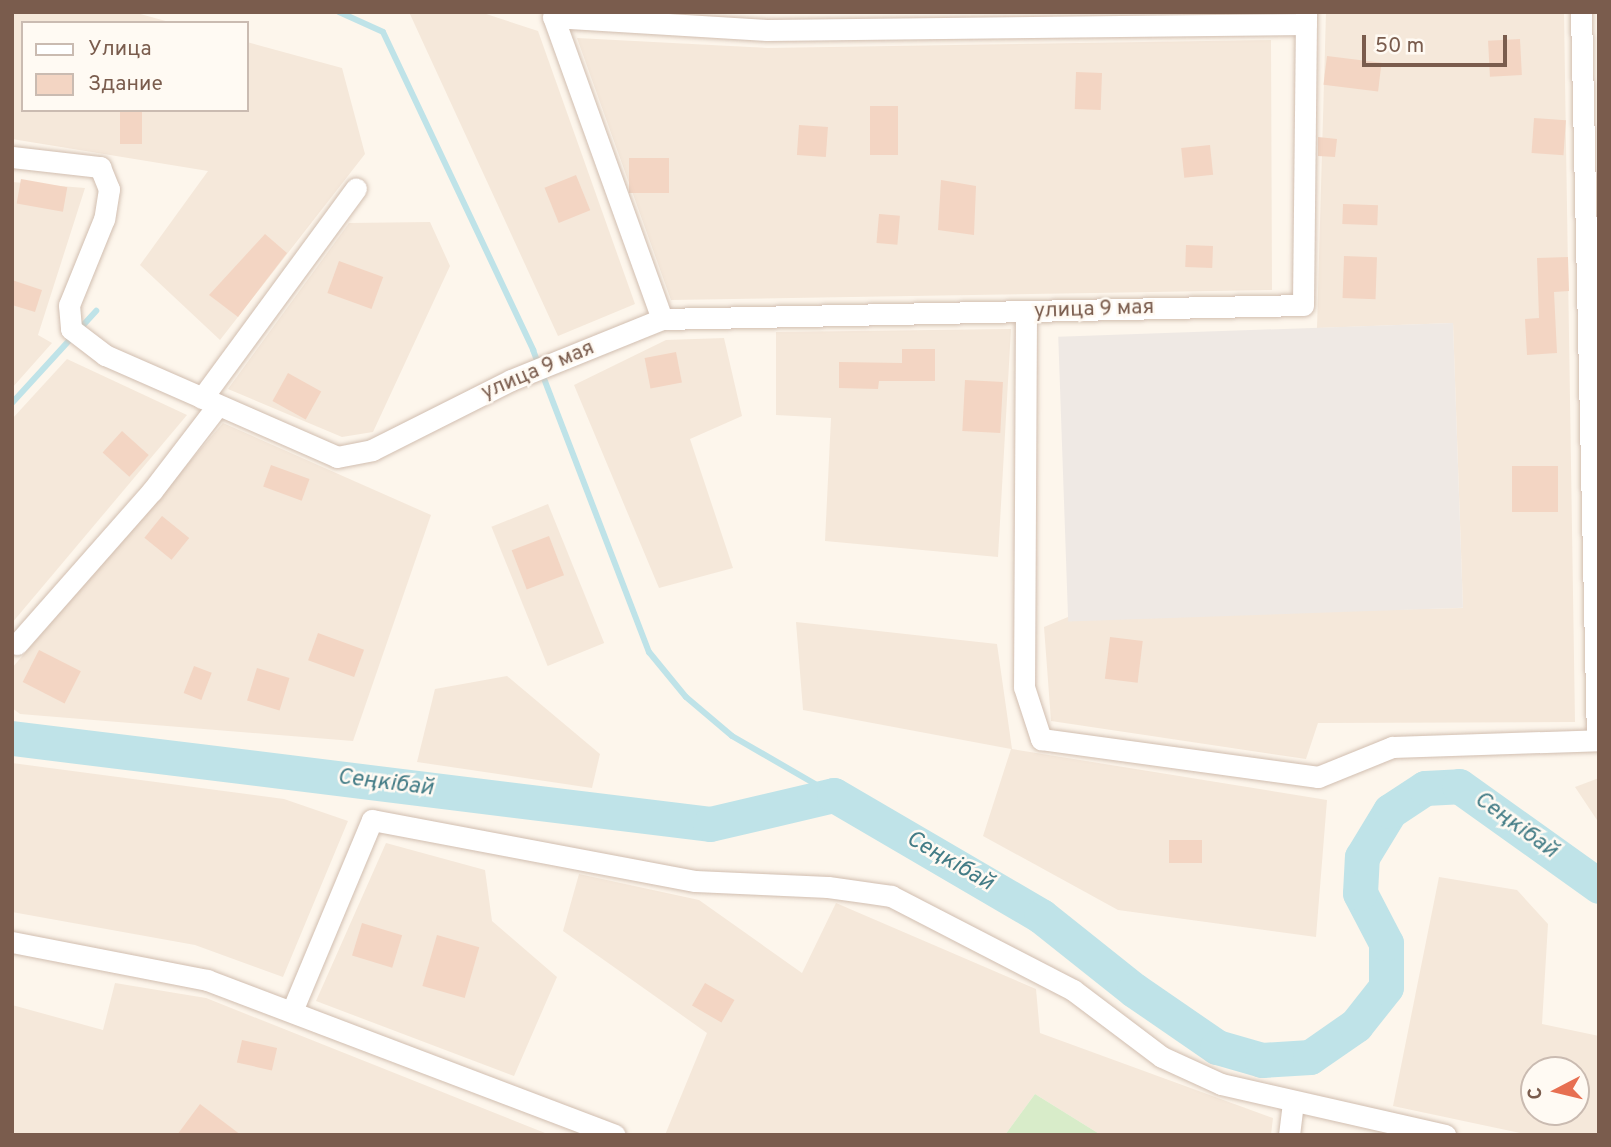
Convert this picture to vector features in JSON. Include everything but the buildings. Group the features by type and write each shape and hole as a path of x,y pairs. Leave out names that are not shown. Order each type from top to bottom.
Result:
{"street":[{"path":"1026,312 1024,687 1041,739 1318,777 1392,747 1598,740 1581,12"},
{"path":"662,319 553,17 767,30 1306,18"},
{"name":"улица 9 мая","path":"12,157 100,167 108,190 104,219 69,305 71,329 105,355 337,457 372,450 511,380 662,319 1303,304 1306,18"},
{"path":"17,644 152,491 210,401 356,188"},
{"path":"292,1012 372,820 695,881 828,887 891,896 1073,990 1162,1057 1220,1084 1445,1135"},
{"path":"12,942 207,980 614,1135"},
{"path":"1289,1135 1293,1101"}],"shaded area":[{"path":"12,12 133,12 166,21 21,21 21,112 248,112 248,42 342,68 365,154 220,340 140,265 208,171 12,139"},
{"path":"409,12 480,12 538,31 635,304 558,336"},
{"path":"1326,12 1564,12 1575,722 1318,723 1306,759 1051,721 1044,627 1068,617 1463,608 1453,323 1317,328"},
{"path":"577,38 768,48 1271,40 1272,290 671,300"},
{"path":"12,182 85,188 38,335 52,343 12,388"},
{"path":"430,222 450,266 373,432 342,437 228,389 349,223"},
{"path":"1453,323 1463,608 1068,622 1058,337"},
{"path":"1011,329 998,557 825,541 831,418 776,415 776,332"},
{"path":"724,338 742,416 690,439 733,568 659,588 574,385 666,340"},
{"path":"67,359 187,415 12,623 12,419"},
{"path":"223,423 431,515 353,741 20,714 12,708 12,668"},
{"path":"548,504 604,643 548,666 491,527"},
{"path":"796,622 997,644 1012,749 1327,800 1316,937 1118,910 983,836 1011,749 803,710"},
{"path":"507,676 600,754 592,788 417,762 435,689"},
{"path":"12,763 284,799 348,821 283,977 195,945 12,912"},
{"path":"1599,778 1599,823 1575,787"},
{"path":"386,843 485,870 492,921 557,977 514,1076 316,1001"},
{"path":"579,874 699,900 802,973 836,903 1036,989 1040,1033 1273,1118 1271,1135 1101,1135 1035,1094 1005,1135 665,1135 707,1033 563,931"},
{"path":"1439,877 1517,890 1548,924 1542,1024 1599,1036 1599,1135 1529,1135 1393,1106"},
{"path":"115,983 206,998 550,1135 12,1135 12,1005 103,1030"}],"green space":[{"path":"1035,1094 1101,1135 1005,1135"}],"waterway":[{"path":"339,12 383,32 533,350 649,652 686,697 732,736 834,795"},
{"path":"12,403 96,311"},
{"name":"Сеңкібай","path":"12,738 710,824 834,795 1041,916 1134,990 1217,1047 1262,1060 1310,1057 1356,1025 1386,987 1386,943 1360,893 1362,857 1390,811 1425,788 1459,786 1599,886"}]}
